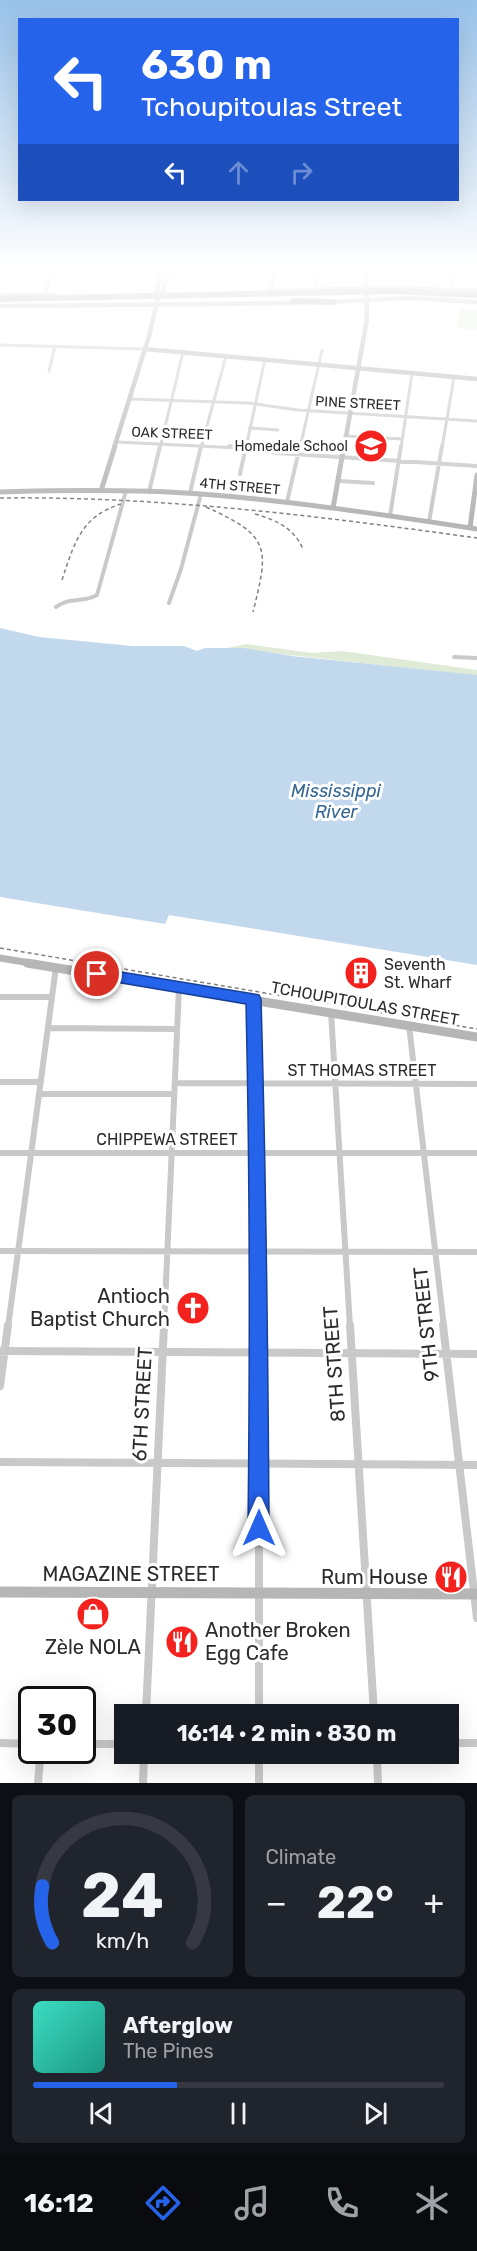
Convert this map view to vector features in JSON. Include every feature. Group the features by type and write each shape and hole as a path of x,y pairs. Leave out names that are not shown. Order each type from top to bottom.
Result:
{"street":[{"path":"49,371 54,349"},
{"path":"101,491 145,349"},
{"path":"148,349 477,379"},
{"path":"333,508 361,349"},
{"path":"286,502 322,350"},
{"path":"148,492 183,352"},
{"path":"190,493 200,445 226,356"},
{"path":"240,474 265,359"},
{"path":"390,516 412,373"},
{"path":"429,522 454,377"},
{"name":"PINE STREET","path":"130,399 254,404 309,411 477,421"},
{"path":"249,428 278,430"},
{"path":"345,436 402,439"},
{"name":"OAK STREET","path":"117,442 245,447 299,454 477,466"},
{"path":"470,528 477,478"},
{"path":"339,481 373,483"},
{"path":"56,607 67,600 84,601 97,595 126,491"},
{"name":"4TH STREET","path":"0,492 190,493 286,502 477,529"},
{"path":"169,603 181,569 201,494"},
{"path":"454,657 477,658"},
{"name":"TCHOUPITOULAS STREET","path":"0,958 477,1037"},
{"path":"0,1386 2,1351 18,1251 56,967"},
{"name":"6TH STREET","path":"146,1704 179,987"},
{"path":"0,997 52,997"},
{"path":"254,999 259,1352 259,1704"},
{"name":"8TH STREET","path":"331,1012 373,1704"},
{"name":"9TH STREET","path":"409,1025 477,1618"},
{"path":"48,1028 177,1029"},
{"path":"0,1082 41,1082"},
{"name":"ST THOMAS STREET","path":"175,1083 477,1084"},
{"path":"39,1094 174,1094"},
{"name":"CHIPPEWA STREET","path":"0,1153 477,1153"},
{"path":"0,1251 477,1252"},
{"path":"2,1351 477,1354"},
{"path":"0,1462 477,1464"},
{"name":"MAGAZINE STREET","path":"0,1592 476,1594"},
{"path":"0,1743 18,1744"},
{"path":"459,1743 477,1743"},
{"path":"96,1744 114,1744"},
{"path":"38,1783 40,1764"},
{"path":"143,1783 144,1764"},
{"path":"259,1764 259,1783"},
{"path":"377,1764 378,1783"}],"green space":[{"path":"246,644 312,653 342,651 477,670 477,676 228,648"}],"water":[{"name":"Mississippi River","path":"0,628 39,637 132,646 184,646 197,651 205,648 243,648 292,656 477,675 477,965 169,915 165,924 0,897"}],"railway":[{"path":"0,498 60,498 180,504 299,515 477,538"},
{"path":"62,580 75,543 81,533 97,516 121,504"},
{"path":"206,507 243,527 254,536 260,546 262,573 253,612"},
{"path":"255,514 284,526 295,536 303,549"},
{"path":"0,948 477,1029"}],"place":[{"name":"Homedale School","path":"371,446"},
{"name":"Seventh St. Wharf","path":"361,973"},
{"name":"Antioch Baptist Church","path":"193,1308"},
{"name":"Rum House","path":"451,1577"},
{"name":"Zèle NOLA","path":"93,1614"},
{"name":"Another Broken Egg Cafe","path":"182,1642"}],"route":[{"path":"97,974 254,999 259,1528"}]}
